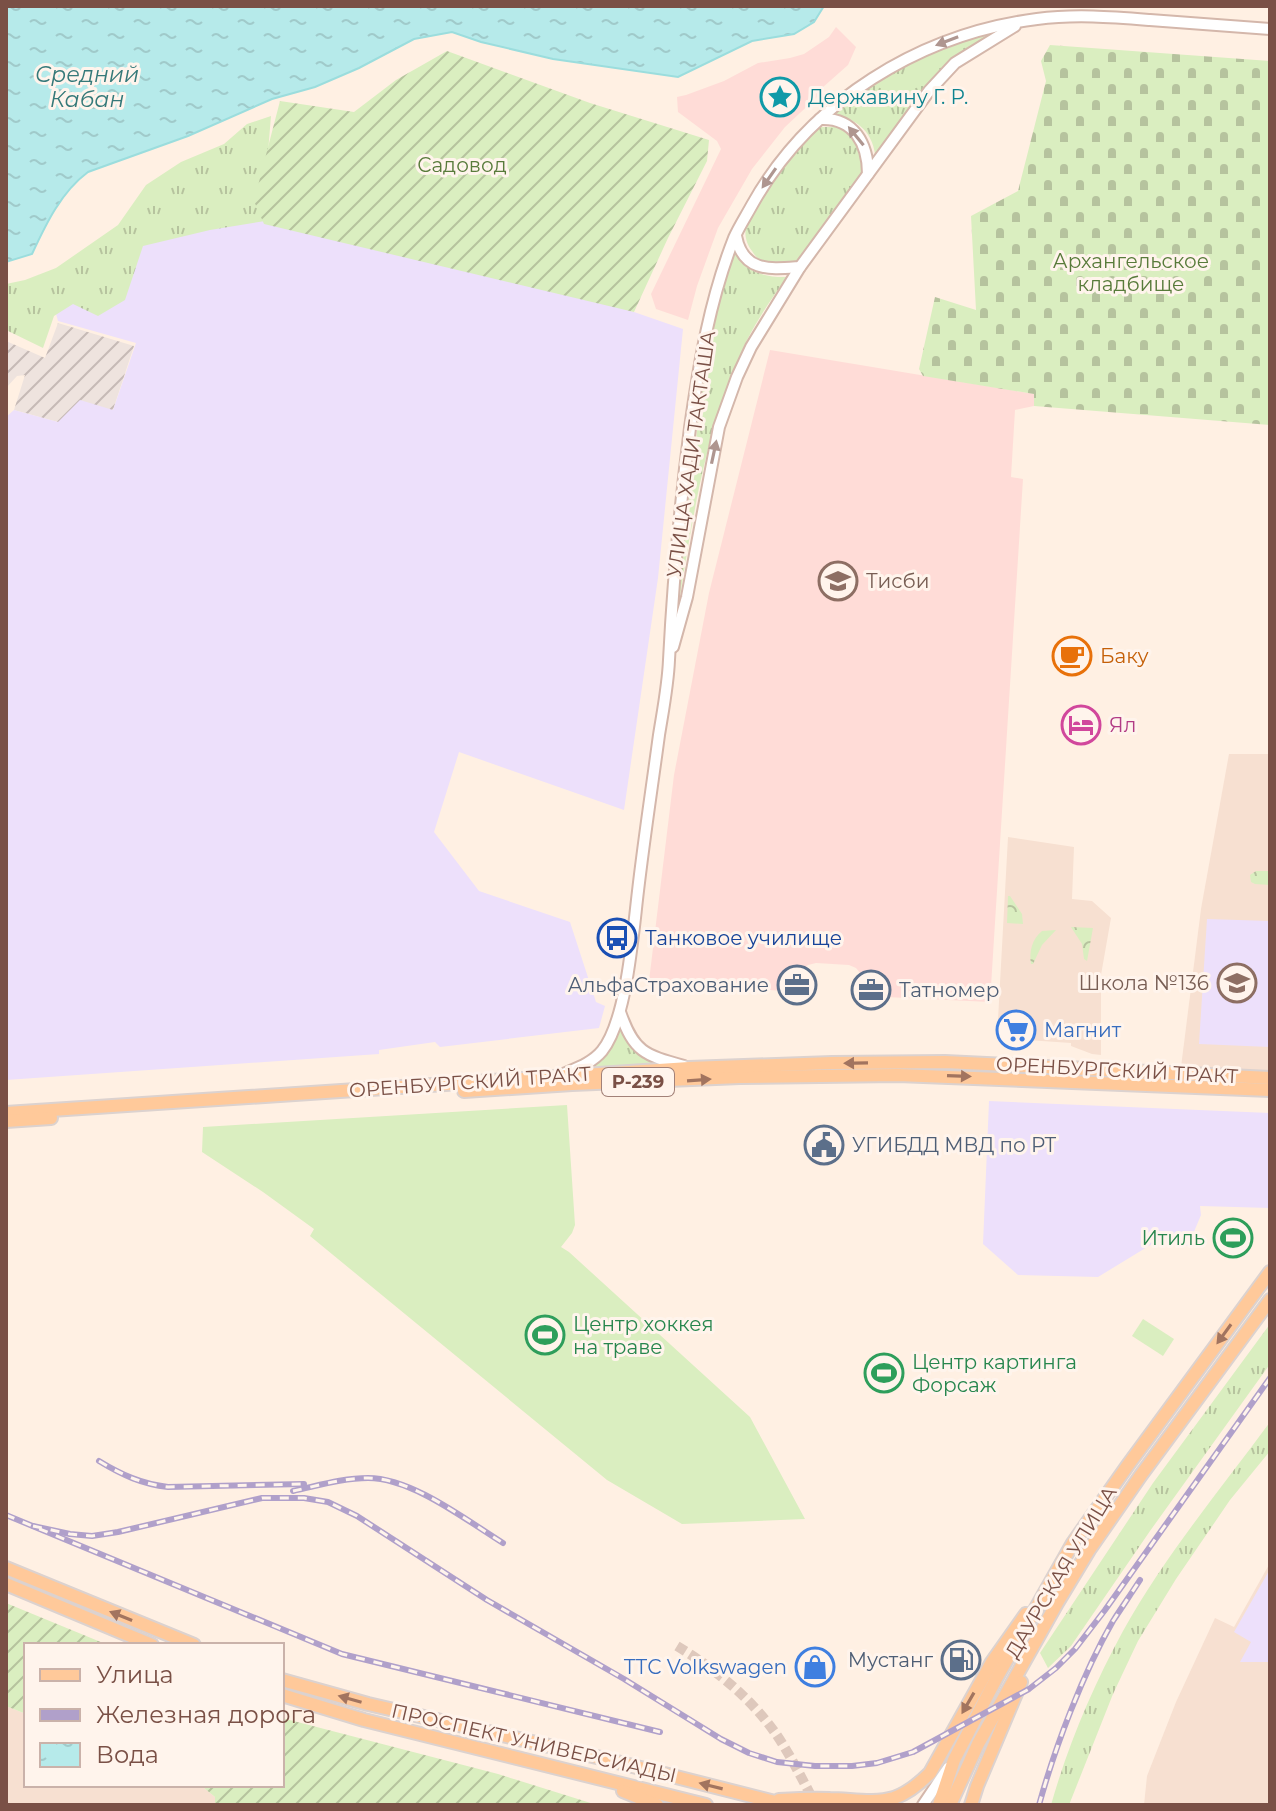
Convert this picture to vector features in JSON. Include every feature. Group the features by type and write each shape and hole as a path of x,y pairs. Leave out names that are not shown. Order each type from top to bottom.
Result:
{"main road":[{"name":"ОРЕНБУРГСКИЙ ТРАКТ","path":"6,1113 689,1068 945,1062 1270,1078"},
{"name":"ОРЕНБУРГСКИЙ ТРАКТ","path":"6,1121 572,1084 740,1077 947,1076 1270,1090"},
{"name":"ДАУРСКАЯ УЛИЦА","path":"954,1760 1073,1543 1270,1272"},
{"name":"ДАУРСКАЯ УЛИЦА","path":"1057,1603 1141,1475 1270,1300"},
{"path":"6,1568 189,1643"},
{"path":"6,1584 147,1643"},
{"path":"767,1800 878,1801 908,1792 919,1784 930,1773 992,1662 1025,1615 1045,1594"},
{"path":"950,1805 978,1744 1057,1603"},
{"path":"971,1805 1057,1603"},
{"name":"ПРОСПЕКТ УНИВЕРСИАДЫ","path":"284,1681 368,1704 787,1805"},
{"name":"ПРОСПЕКТ УНИВЕРСИАДЫ","path":"284,1696 364,1720 706,1805"},
{"path":"939,1805 954,1760"},
{"path":"587,1776 657,1805"}],"street":[{"name":"УЛИЦА ХАДИ ТАКТАША","path":"558,1076 589,1062 602,1051 620,1012 633,941 669,665 682,487 695,391 713,298 735,234 760,191 798,141 856,90 920,52 957,37 1070,15 1270,29"},
{"name":"УЛИЦА ХАДИ ТАКТАША","path":"669,665 687,597 719,427 751,347 800,267 929,91 955,63 1022,22"},
{"path":"820,119 835,120 854,131 865,148 868,176"},
{"path":"735,234 740,250 754,265 767,269 800,267"},
{"path":"620,1012 628,1034 646,1053 689,1068"},
{"name":"ДАУРСКАЯ УЛИЦА","path":"923,1805 954,1760"}],"shaded area":[{"path":"836,27 856,47 848,65 785,127 752,169 718,228 688,320 656,309 651,294 721,149 717,141 678,112 677,97 724,81 758,63 804,54 829,37"},
{"path":"254,201 683,329 658,578 624,810 459,752 434,832 479,891 570,922 596,1002 605,1006 599,1028 440,1047 435,1042 379,1050 379,1054 6,1080 6,417 14,410 58,422 80,400 113,410 136,343 58,321 46,277"},
{"path":"58,323 134,346 113,410 58,422 14,410 25,375 17,376 6,388 6,341 45,358"},
{"path":"770,350 1034,394 1034,406 1015,410 1011,477 1023,479 990,1002 865,996 865,979 849,965 808,965 797,979 797,992 649,981 674,775 709,593"},
{"path":"1229,754 1270,754 1270,1072 1181,1067 1201,909"},
{"path":"1008,837 1074,847 1072,899 1092,901 1111,918 1101,975 1101,1055 1071,1046 1071,1043 997,1038"},
{"name":"Школа №136","path":"1207,919 1270,921 1270,1047 1199,1044"},
{"path":"989,1101 1270,1113 1270,1208 1200,1206 1201,1215 1188,1246 1157,1241 1098,1277 1018,1275 983,1244"},
{"path":"1270,1563 1270,1805 1144,1805 1147,1776 1176,1702 1215,1618 1234,1627"},
{"path":"1270,1569 1270,1662 1240,1662 1251,1642 1234,1632"},
{"path":"6,1706 24,1713 24,1787 201,1787 215,1797 215,1805 6,1805"}],"green space":[{"path":"992,33 942,73 914,103 875,154 870,138 861,127 848,119 832,115 886,75 928,53"},
{"name":"Архангельское кладбище","path":"1050,45 1270,61 1270,425 1034,406 1034,394 923,376 919,369 935,297 976,310 971,216 1018,191 1046,81 1041,61"},
{"name":"Садовод","path":"447,51 590,103 709,140 707,161 634,312 264,224 254,201 280,101 354,112 396,80"},
{"path":"271,116 265,188 284,218 210,230 143,246 125,300 98,316 73,304 54,316 43,348 6,330 6,284 56,268 118,225 146,185 181,162 224,144 247,124"},
{"path":"821,127 840,127 856,136 865,170 802,259 788,264 763,261 754,254 746,240 745,231 750,218 790,158"},
{"path":"737,250 744,264 756,272 787,277 747,340 719,412 692,524 673,639 708,347 719,297"},
{"path":"1256,871 1270,871 1270,885 1251,882 1250,875"},
{"path":"1008,896 1022,914 1023,924 1007,923"},
{"path":"1071,927 1093,928 1087,961 1082,944"},
{"path":"1056,930 1031,964 1031,950 1036,938 1042,931"},
{"path":"620,1019 634,1048 662,1063 590,1068 607,1052"},
{"name":"Центр хоккея на траве","path":"567,1105 575,1225 561,1247 750,1417 805,1519 682,1524 607,1480 310,1236 314,1229 202,1152 203,1127"},
{"path":"1143,1319 1174,1339 1163,1356 1132,1336"},
{"path":"1270,1324 1270,1364 1071,1646 1048,1668 1040,1653 1153,1483"},
{"path":"1270,1422 1270,1451 1230,1500 1138,1641 1113,1694 1069,1805 1051,1805 1082,1716 1123,1631 1174,1550"},
{"path":"6,1603 103,1643 24,1643 24,1713 6,1706"},
{"path":"284,1719 498,1774 597,1805 215,1805 215,1797 201,1787 284,1787"}],"water":[{"name":"Средний Кабан","path":"6,6 824,6 814,22 794,34 752,41 678,77 553,59 452,32 414,39 315,87 272,99 188,136 88,172 62,199 32,254 6,262"}],"tunnel":[{"path":"677,1646 718,1674 755,1708 781,1742 816,1805"}],"railway":[{"path":"33,1526 92,1536 262,1498 304,1498 328,1502 357,1516 487,1600 721,1739 777,1762 852,1766 877,1763 913,1752 1029,1689 1056,1668 1105,1610 1270,1378"},
{"path":"99,1461 132,1478 168,1487 304,1484"},
{"path":"293,1491 349,1479 385,1480 438,1502 503,1543"},
{"path":"6,1515 342,1654 660,1732"},
{"path":"1039,1805 1053,1759 1091,1664 1113,1621 1140,1580"}],"place":[{"name":"Державину Г. Р.","path":"780,97"},
{"name":"Тисби","path":"838,581"},
{"name":"Баку","path":"1072,656"},
{"name":"Ял","path":"1081,725"},
{"name":"Танковое училище","path":"617,938"},
{"name":"Школа №136","path":"1237,983"},
{"name":"АльфаСтрахование","path":"797,985"},
{"name":"Татномер","path":"871,990"},
{"name":"Магнит","path":"1016,1030"},
{"name":"УГИБДД МВД по РТ","path":"824,1145"},
{"name":"Итиль","path":"1233,1238"},
{"name":"Центр хоккея на траве","path":"545,1335"},
{"name":"Центр картинга Форсаж","path":"884,1373"},
{"name":"Мустанг","path":"961,1660"},
{"name":"ТТС Volkswagen","path":"815,1667"}]}
